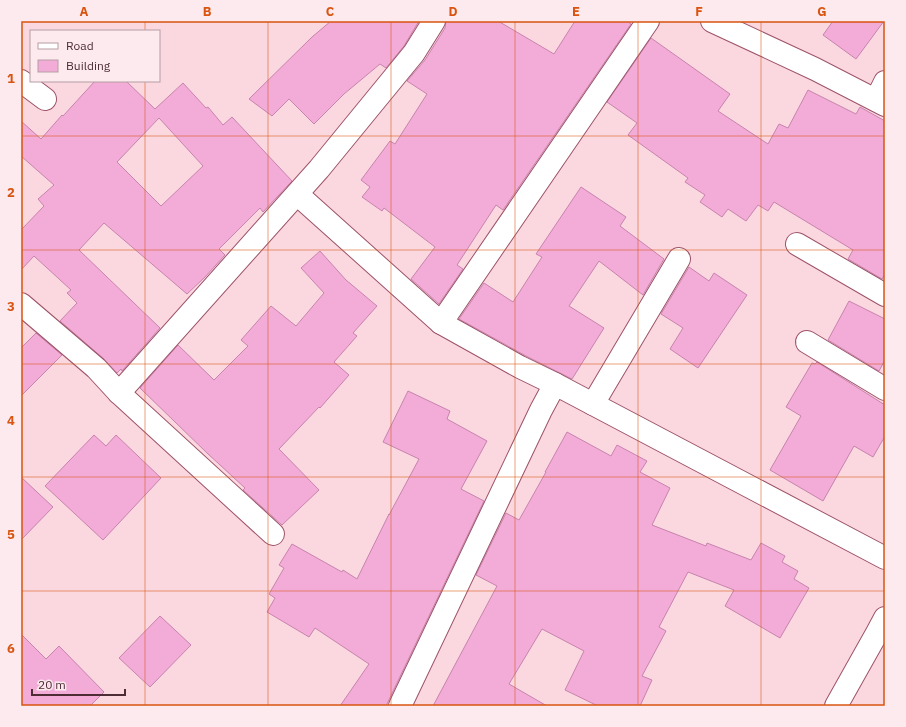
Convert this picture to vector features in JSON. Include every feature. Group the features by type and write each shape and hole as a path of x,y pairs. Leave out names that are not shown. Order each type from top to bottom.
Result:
{"street":[{"path":"119,394 319,169 414,53 434,21"},
{"path":"441,323 648,21"},
{"path":"712,21 815,69 882,96"},
{"path":"21,81 45,99"},
{"path":"296,194 441,323 520,367 885,558"},
{"path":"797,244 885,295"},
{"path":"593,404 679,259"},
{"path":"21,304 96,368 119,394 273,534"},
{"path":"807,342 885,389"},
{"path":"400,706 541,410 555,384"},
{"path":"836,706 885,618"}],"building":[{"path":"331,21 419,21 404,46 386,68 380,64 344,94 314,124 289,99 272,116 249,99 312,37"},
{"path":"446,21 498,21 554,54 575,21 627,21 631,24 503,210 496,205 457,265 463,269 439,304 411,279 435,247 384,208 382,211 362,197 370,187 361,180 390,141 395,144 427,94 407,81 425,60 445,28"},
{"path":"833,21 884,21 856,59 823,35"},
{"path":"651,38 730,94 718,111 768,144 779,124 788,128 808,90 856,114 860,107 885,121 885,274 882,279 848,259 853,250 774,202 768,211 758,205 746,221 728,209 722,217 700,202 705,195 685,182 688,178 628,135 637,123 607,102"},
{"path":"94,82 127,82 155,109 183,83 206,108 208,107 223,125 232,117 292,181 263,212 260,208 219,249 225,255 187,294 104,223 79,250 160,328 122,371 121,369 117,373 104,359 60,321 77,303 67,293 71,290 34,256 21,270 21,230 44,206 38,199 54,185 21,156 21,121 41,139 62,115 63,116","holes":["159,118 203,166 161,206 117,162"]},
{"path":"581,187 626,217 620,226 664,259 643,295 599,261 569,306 604,328 572,379 526,356 459,319 484,283 513,302 542,257 536,254"},
{"path":"320,251 346,280 377,306 353,333 357,336 334,362 349,375 320,408 319,407 279,449 319,490 282,525 243,490 245,488 140,388 178,345 214,380 248,346 241,340 271,306 296,326 324,293 301,268"},
{"path":"689,267 709,281 714,273 747,295 698,368 670,349 683,328 661,314"},
{"path":"849,301 885,319 885,360 879,371 828,340"},
{"path":"36,333 62,355 21,396 21,348"},
{"path":"817,362 885,405 885,436 873,457 854,446 823,501 770,470 801,416 786,407 812,363 815,364"},
{"path":"408,391 450,411 447,419 487,441 461,489 484,501 386,706 340,706 369,664 315,628 309,637 267,612 275,598 269,594 284,568 279,565 292,544 342,572 343,570 357,579 389,514 419,459 383,442"},
{"path":"567,432 611,456 617,445 647,461 640,472 670,488 652,525 706,546 707,543 751,560 761,543 785,556 782,562 798,571 794,579 809,588 780,638 725,606 734,590 688,572 659,627 666,631 642,676 652,680 640,706 598,706 565,690 584,651 542,629 509,684 547,706 433,706 497,586 476,575 506,513 519,520"},
{"path":"94,435 106,446 116,435 161,478 103,540 45,486"},
{"path":"21,477 53,507 21,540"},
{"path":"160,616 191,645 150,687 119,658"},
{"path":"21,634 46,659 59,646 104,692 90,706 21,706"}]}
